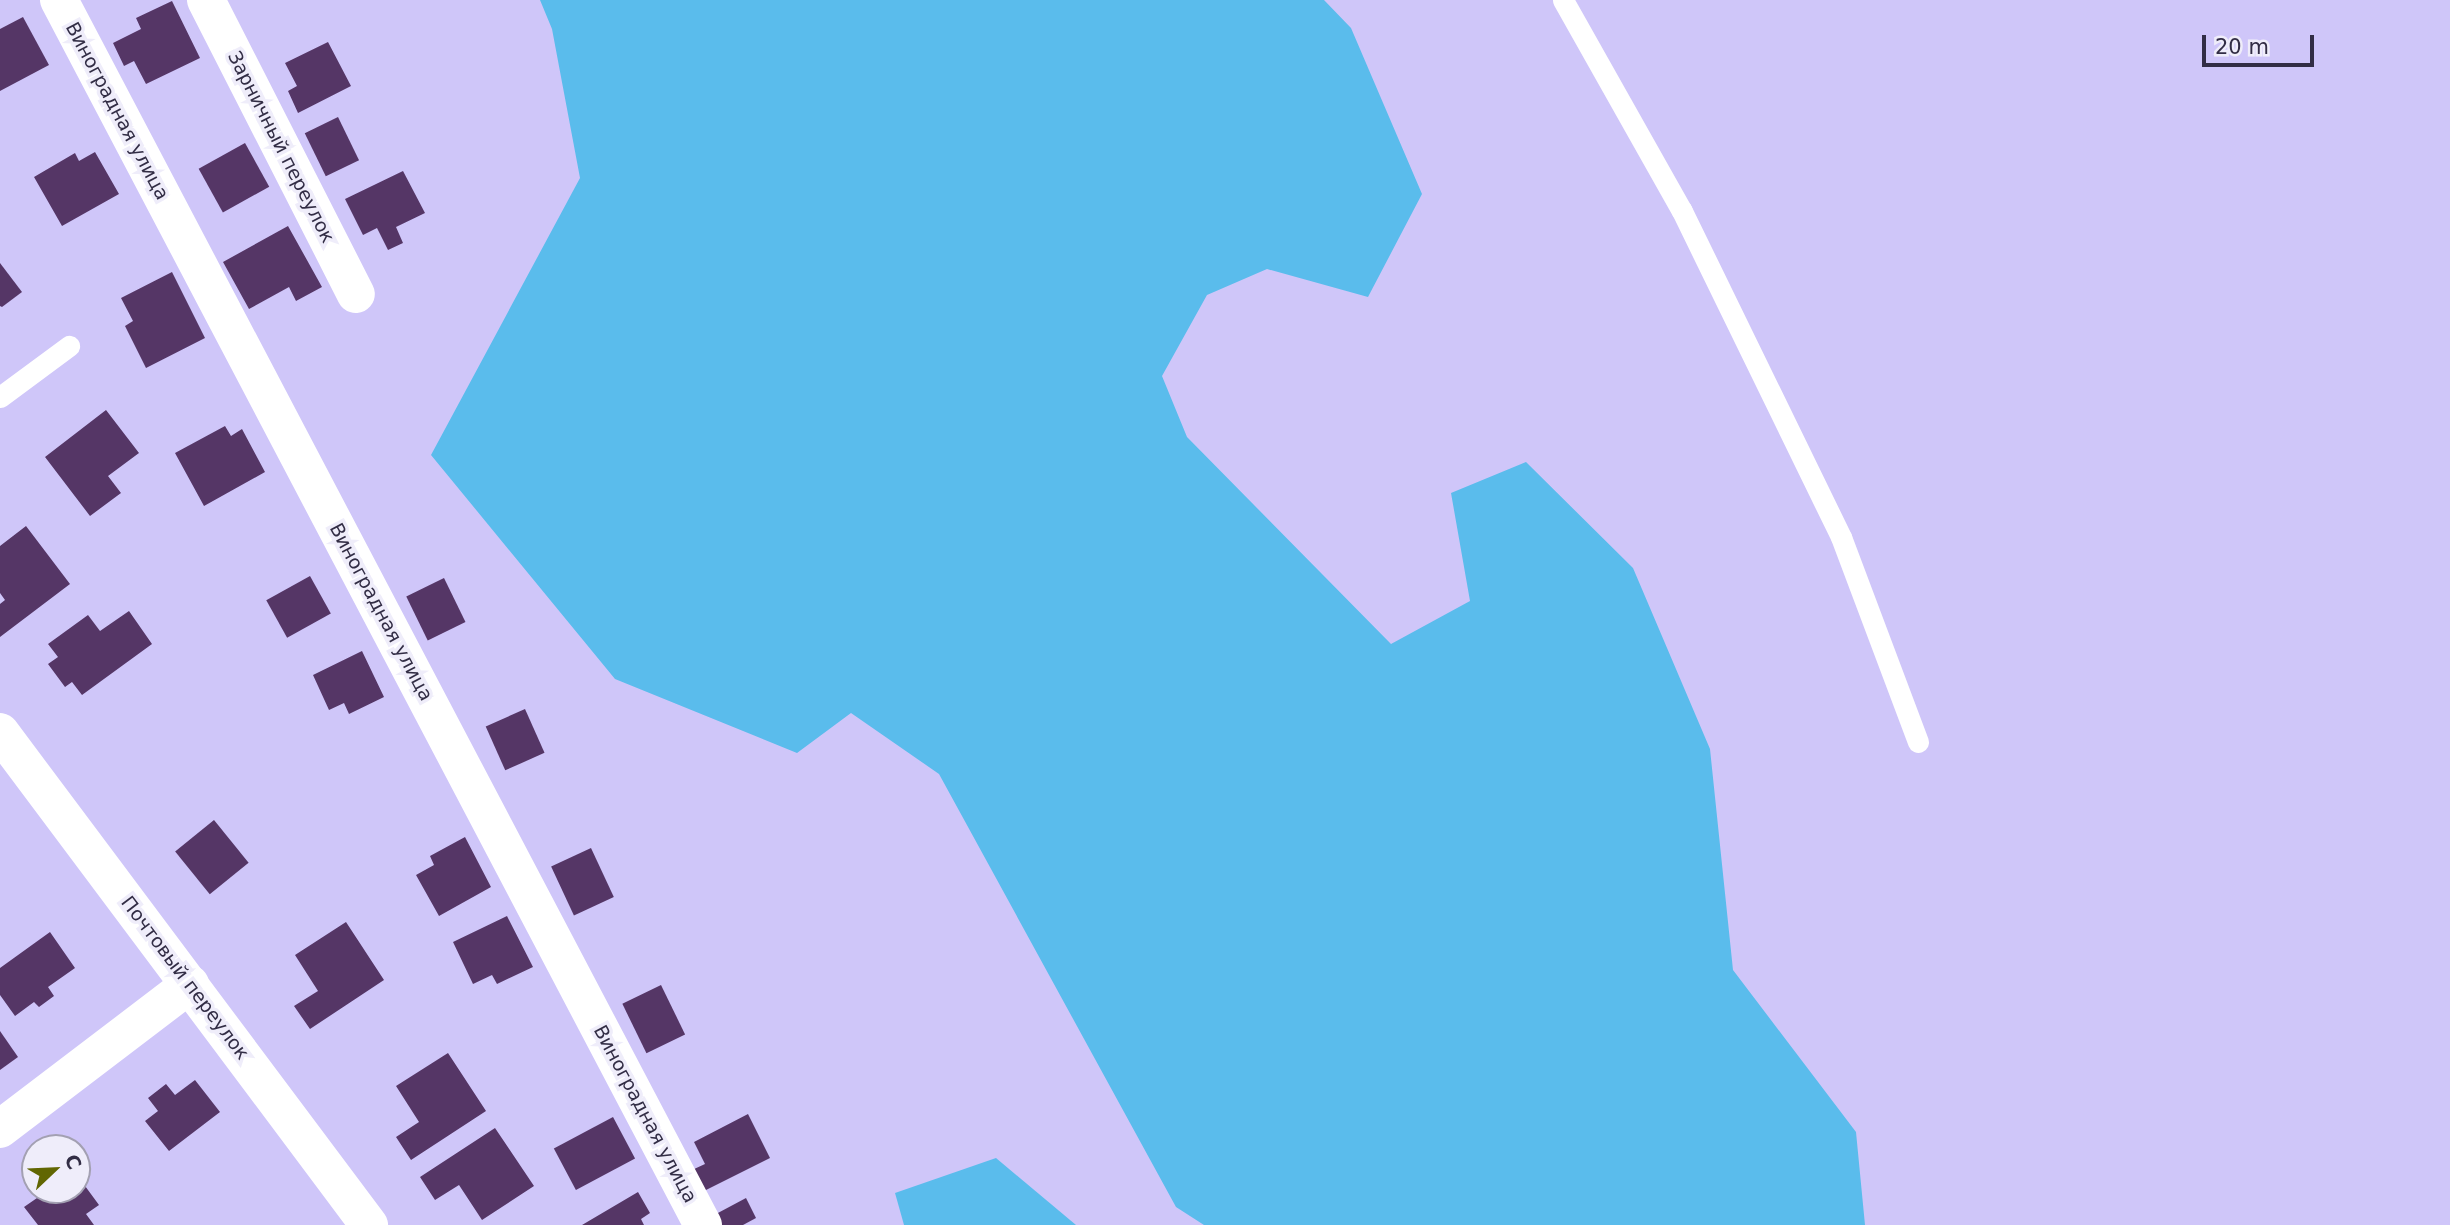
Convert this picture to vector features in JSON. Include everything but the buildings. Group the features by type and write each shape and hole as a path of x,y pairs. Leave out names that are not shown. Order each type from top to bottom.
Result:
{"street":[{"name":"Виноградная улица","path":"59,0 703,1225"},
{"name":"Зарничный переулок","path":"206,0 356,294"},
{"name":"Почтовый переулок","path":"0,732 369,1225"},
{"path":"0,1129 190,984"}],"lane":[{"path":"1563,0 1682,211 1841,537 1918,742"},
{"path":"0,397 69,346"}],"water":[{"path":"540,0 1324,0 1351,28 1422,194 1368,297 1267,269 1207,295 1162,376 1187,437 1391,644 1470,601 1451,493 1526,462 1633,568 1710,749 1733,970 1856,1132 1865,1225 1204,1225 1176,1207 939,774 851,713 797,753 615,679 431,455 580,178 552,29"},
{"path":"996,1158 1076,1225 904,1225 895,1193"}]}
